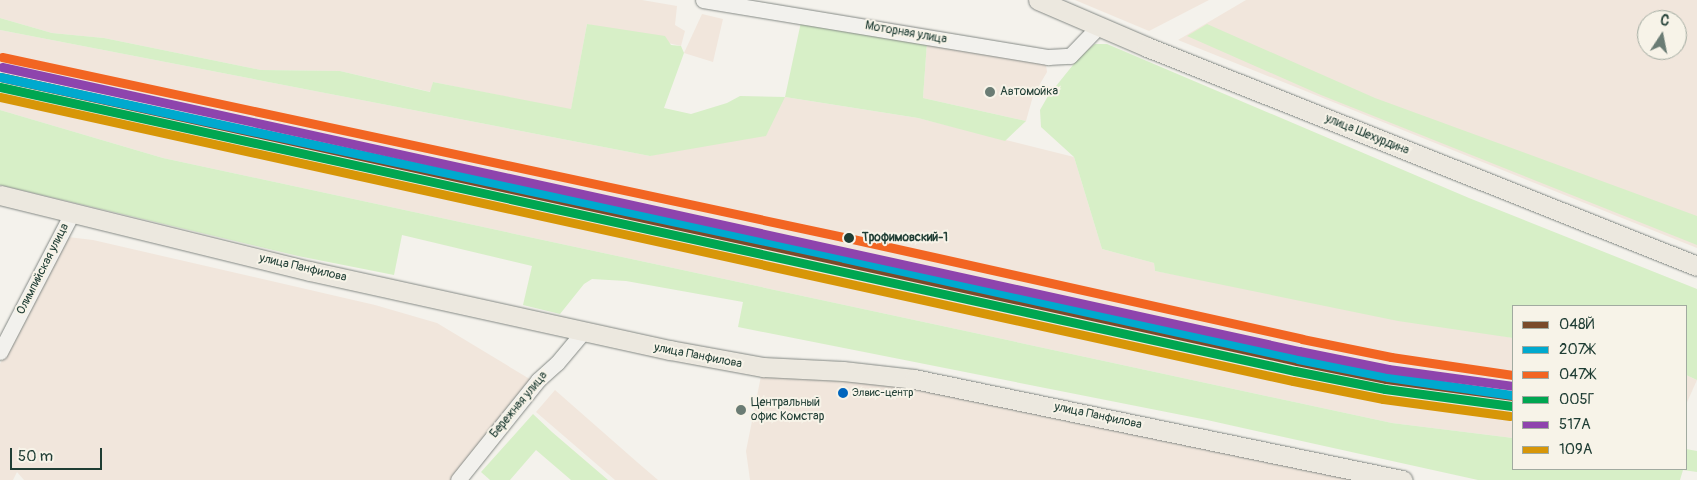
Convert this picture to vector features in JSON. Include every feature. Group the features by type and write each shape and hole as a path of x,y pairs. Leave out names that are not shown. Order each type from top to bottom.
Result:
{"main road":[{"name":"улица Шехурдина","path":"1038,0 1098,27 1697,266"},
{"name":"улица Панфилова","path":"0,195 310,271 583,332 743,365 914,379 1403,480"}],"street":[{"name":"Моторная улица","path":"702,0 1048,57 1070,56 1098,27"},
{"name":"Олимпийская улица","path":"0,352 72,213"},
{"name":"Бережная улица","path":"462,478 538,380 557,363 583,332"}],"shaded area":[{"path":"0,0 642,0 677,6 675,25 685,31 681,46 587,24 571,110 433,82 431,92 340,71 261,70 104,38 52,33 0,18"},
{"path":"1075,0 1209,0 1149,31"},
{"path":"1246,0 1697,0 1697,248 1178,40"},
{"path":"702,14 723,19 713,62 684,53"},
{"path":"0,30 650,156 785,97 918,118 1074,157 1102,249 1154,263 1155,271 1512,338 1512,438 1392,423 163,158 0,110"},
{"path":"927,42 1039,60 1046,65 1047,72 1033,96 1026,121 923,98"},
{"path":"68,237 93,240 375,305 437,323 533,381 453,480 24,480 17,472 13,480 0,480 0,364"},
{"path":"1687,375 1697,380 1687,402"},
{"path":"761,376 897,384 1355,480 750,480 746,451"},
{"path":"555,390 658,480 615,480 536,412"}],"green space":[{"path":"0,18 52,33 104,38 261,70 340,71 430,92 433,82 571,109 587,24 665,36 671,45 681,46 684,53 664,108 691,114 727,103 740,96 785,97 766,136 650,156 0,30"},
{"path":"801,22 927,42 923,98 1026,121 1005,141 918,118 785,97"},
{"path":"1207,24 1375,98 1697,216 1697,245 1321,95 1187,36"},
{"path":"1095,44 1107,44 1469,198 1697,289 1697,380 1687,375 1687,305 1512,305 1512,338 1398,321 1155,271 1154,263 1102,249 1074,157 1041,127 1040,110 1048,96 1081,55"},
{"path":"0,110 163,158 1392,423 1512,438 1512,470 1683,470 1680,480 1478,480 1207,420 738,327 743,302 626,281 592,279 584,284 560,314 523,305 532,266 402,235 394,275 298,256 0,185"},
{"path":"533,414 608,480 571,480 536,450 510,480 490,480 481,472"},
{"path":"1687,449 1697,451 1697,472 1683,470 1687,470"}],"transit line":[{"name":"047Ж","path":"2,57 848,238 1302,339 1391,357 1512,375"},
{"name":"517А","path":"2,67 1299,351 1388,369 1512,386"},
{"name":"048Й","path":"0,77 1297,361 1386,379 1512,396"},
{"name":"207Ж","path":"0,77 844,258 1298,359 1388,377 1512,395"},
{"name":"005Г","path":"0,87 1295,371 1385,389 1512,406"},
{"name":"109А","path":"0,97 1293,381 1383,399 1510,416"}],"place":[{"name":"Автомойка","path":"990,92"},
{"name":"Трофимовский-1","path":"849,238"},
{"name":"Элвис-центр","path":"843,393"},
{"name":"Центральный офис Комстар","path":"741,410"}]}
